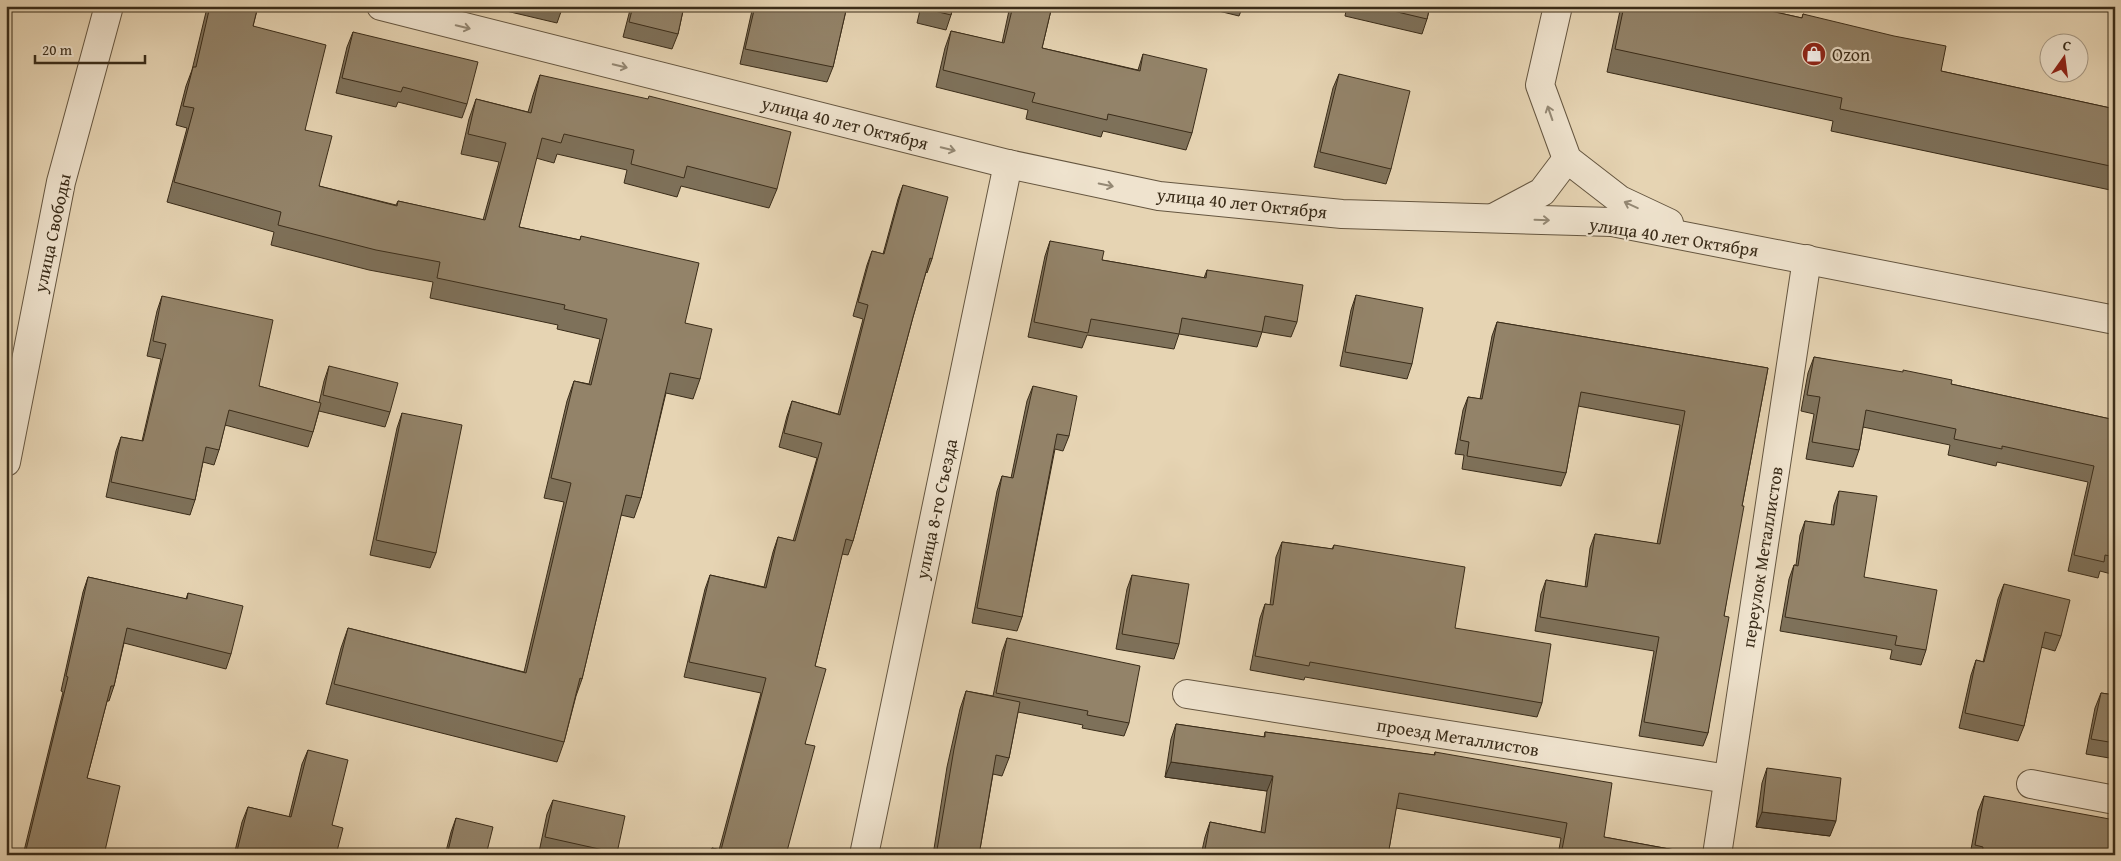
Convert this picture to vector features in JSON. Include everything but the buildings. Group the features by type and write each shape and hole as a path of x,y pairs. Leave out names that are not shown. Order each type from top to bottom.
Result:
{"street":[{"name":"улица Свободы","path":"6,462 61,182 108,6"},
{"name":"улица 40 лет Октября","path":"382,6 1008,164 1159,196 1342,214 1612,222 2115,320"},
{"path":"1558,6 1540,85 1567,159 1620,200 1706,241"},
{"path":"1493,218 1542,192 1567,159"},
{"name":"улица 8-го Съезда","path":"864,855 1008,164"},
{"name":"переулок Металлистов","path":"1717,855 1806,260"},
{"name":"проезд Металлистов","path":"1187,694 1728,779"},
{"path":"2032,784 2115,800"}],"place":[{"name":"Ozon","path":"1814,54"}]}
